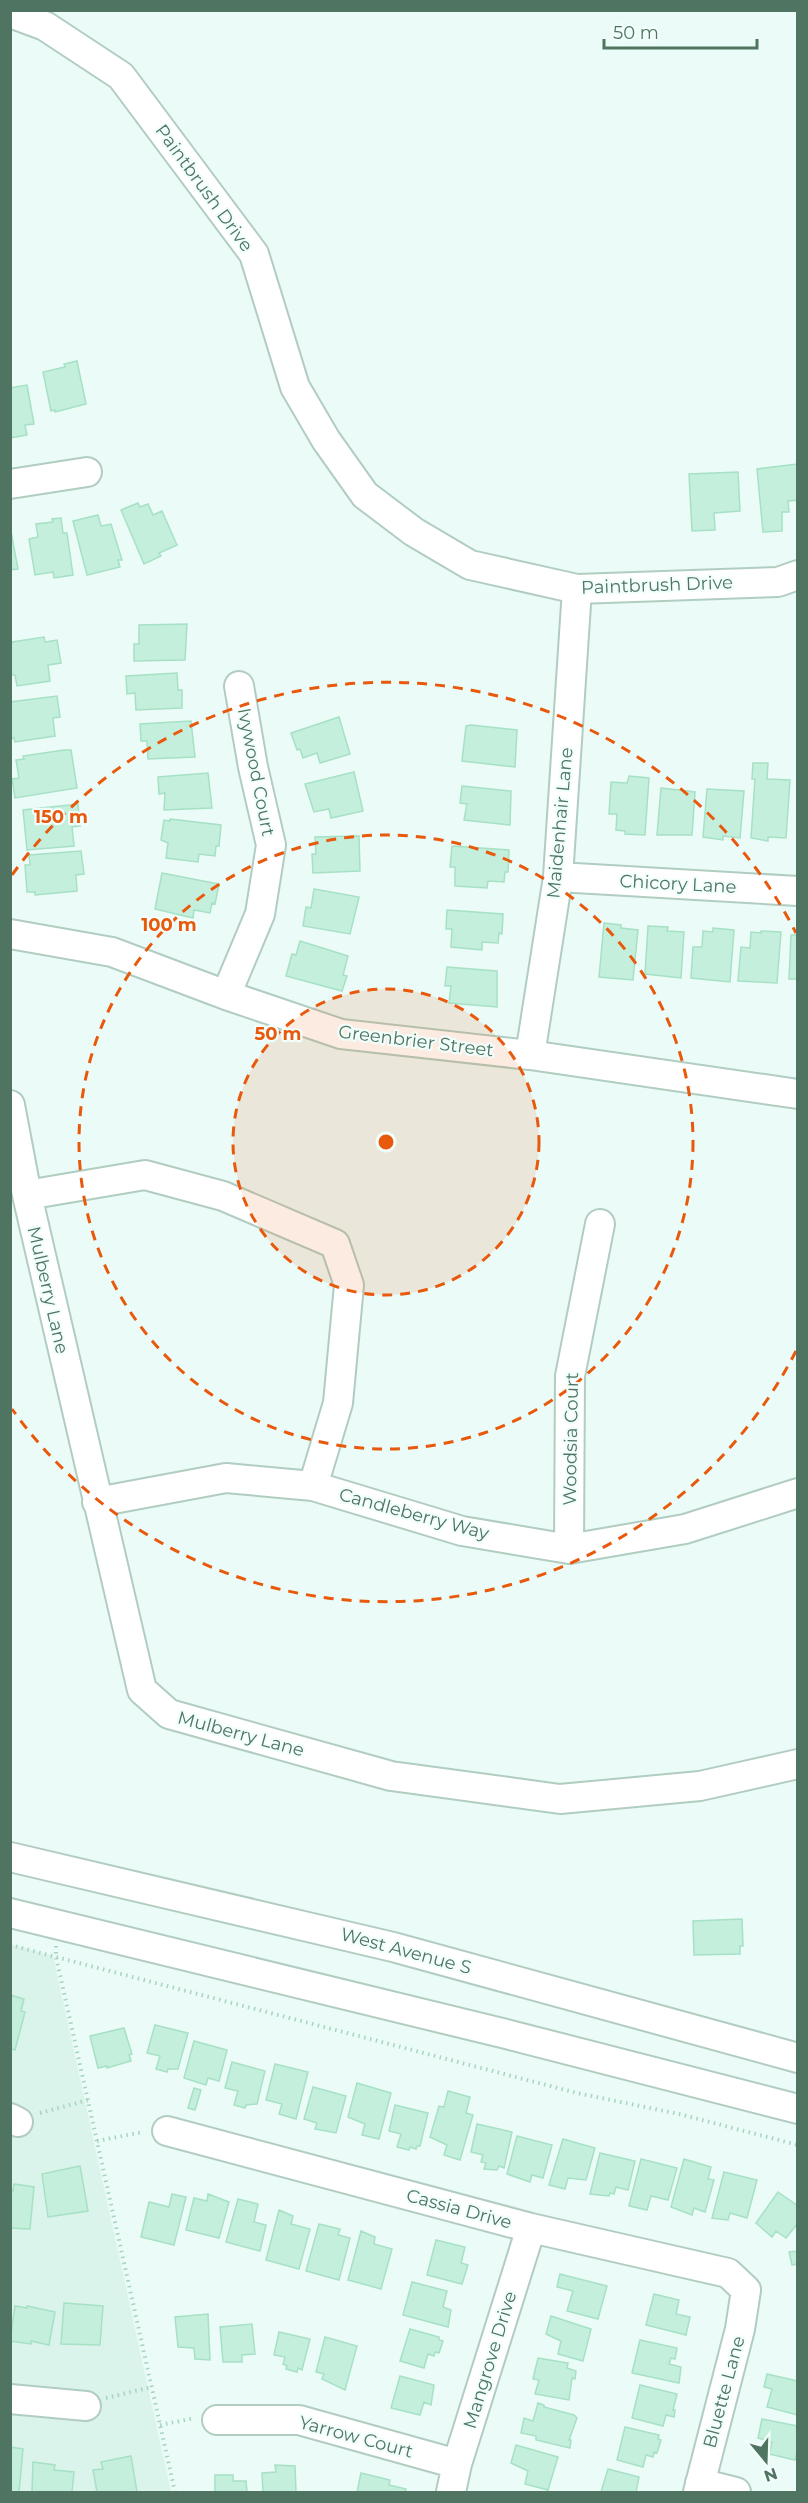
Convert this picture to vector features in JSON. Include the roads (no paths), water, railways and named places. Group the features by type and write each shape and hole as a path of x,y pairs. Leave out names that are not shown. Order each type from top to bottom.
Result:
{"street":[{"name":"Paintbrush Drive","path":"10,13 45,26 121,76 254,254 295,387 326,441 365,495 414,532 470,565 577,589 778,582 798,575"},
{"path":"10,484 87,472"},
{"name":"Maidenhair Lane","path":"530,1055 558,877 577,589"},
{"name":"Ivywood Court","path":"226,994 260,914 271,845 239,686"},
{"name":"Chicory Lane","path":"558,877 798,891"},
{"name":"Greenbrier Street","path":"10,934 112,952 341,1034 530,1055 798,1094"},
{"name":"Mulberry Lane","path":"10,1105 27,1196 142,1690 169,1714 391,1776 560,1799 700,1786 798,1764"},
{"path":"27,1196 145,1175 223,1196 334,1244 349,1285 338,1403 313,1486"},
{"name":"Woodsia Court","path":"569,1548 570,1376 600,1224"},
{"name":"Candleberry Way","path":"97,1502 226,1478 313,1486 462,1532 569,1548 685,1529 798,1493"},
{"name":"West Avenue S","path":"10,1857 393,1947 798,2058"},
{"path":"10,1913 510,2035 798,2109"},
{"name":"Cassia Drive","path":"167,2131 531,2228 728,2273 746,2290"},
{"name":"Mangrove Drive","path":"451,2493 457,2464 531,2228"},
{"name":"Bluette Lane","path":"699,2488 740,2329 746,2290"},
{"path":"10,2398 86,2406"},
{"name":"Yarrow Court","path":"217,2420 299,2420 457,2464"},
{"path":"699,2488 736,2493"}]}
